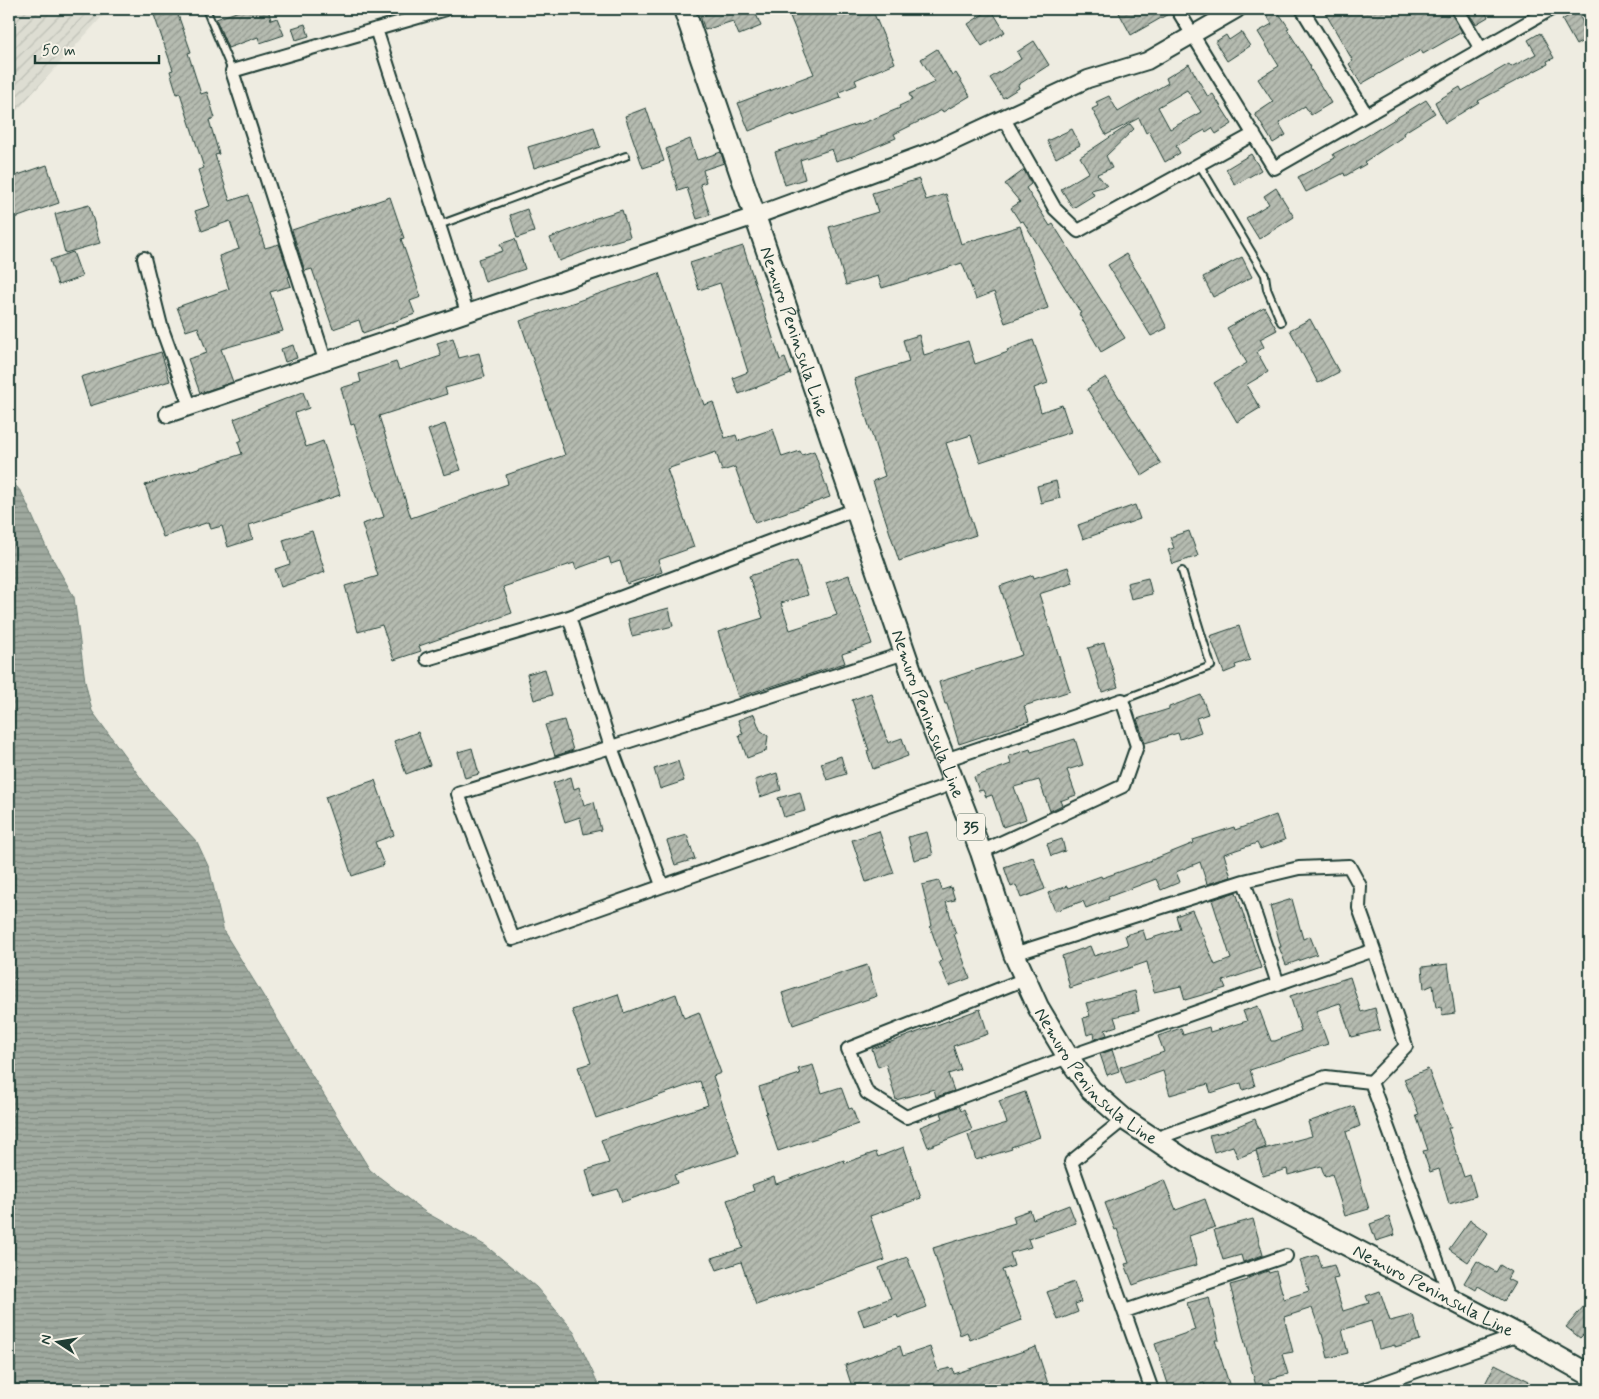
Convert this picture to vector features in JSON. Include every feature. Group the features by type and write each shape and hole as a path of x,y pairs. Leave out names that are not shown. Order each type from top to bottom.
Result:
{"main road":[{"name":"Nemuro Peninsula Line","path":"684,9 905,653 981,852 1014,954 1038,1006 1068,1057 1091,1090 1124,1119 1190,1163 1519,1335 1590,1375"}],"street":[{"path":"325,360 232,71 446,9"},
{"path":"1177,9 1274,168 1551,9"},
{"path":"168,414 755,216 935,150 1088,79 1147,61 1237,9"},
{"path":"1302,9 1366,114"},
{"path":"1457,9 1481,49"},
{"path":"376,29 467,312"},
{"path":"1004,119 1055,209 1078,231 1254,134"},
{"path":"144,258 162,326 190,406"},
{"path":"427,659 569,617 856,509"},
{"path":"569,617 611,747 662,885"},
{"path":"905,653 458,794 513,939 954,783"},
{"path":"945,760 1122,700 1137,746 1124,786 981,852"},
{"path":"1014,954 1244,881 1299,868 1349,866 1360,886 1359,908 1406,1046 1371,1082"},
{"path":"1244,881 1278,984"},
{"path":"1025,979 848,1049 866,1093 906,1117 1068,1057 1374,950"},
{"path":"1155,1139 1326,1078 1371,1082"},
{"path":"1371,1082 1452,1301"},
{"path":"1124,1119 1071,1162 1152,1390"},
{"path":"1125,1311 1286,1256"},
{"path":"1363,1390 1519,1335"}],"lane":[{"path":"206,9 232,71"},
{"path":"439,225 626,156"},
{"path":"1199,164 1265,275 1267,289 1281,322"},
{"path":"1122,700 1211,666 1182,571"}],"shaded area":[{"path":"9,9 109,9 9,119"},
{"path":"9,478 22,493 46,547 74,597 85,681 92,711 151,792 197,842 209,868 224,932 370,1170 425,1212 486,1246 536,1287 573,1330 601,1390 9,1390"}],"building":[{"path":"152,9 176,9 191,52 188,53 201,94 207,92 215,118 209,120 219,154 215,155 230,201 248,195 265,248 279,244 290,276 288,277 291,286 270,292 283,331 221,349 233,382 200,393 188,359 207,353 198,327 186,331 177,307 229,289 219,256 239,249 230,221 202,231 195,211 210,206 198,170 204,168 180,93 177,94 170,71 173,70"},
{"path":"245,9 268,9 271,20 277,18 284,35 260,43 258,37 228,48 216,19"},
{"path":"724,9 763,9 764,12 756,14 761,26 739,35 733,21 705,30 700,16"},
{"path":"787,9 872,9 895,63 855,80 857,85 839,92 841,98 793,115 793,113 749,131 738,103 814,74"},
{"path":"991,9 1005,32 982,46 968,24"},
{"path":"1117,9 1169,9 1170,13 1131,35"},
{"path":"1263,9 1276,9 1289,28 1287,29 1331,103 1311,115 1305,106 1279,123 1286,135 1273,143 1255,114 1273,102 1258,79 1279,66 1258,32 1272,24"},
{"path":"1323,9 1449,9 1462,32 1423,54 1421,50 1361,84 1349,64 1353,61"},
{"path":"1466,9 1483,9 1488,17 1476,24"},
{"path":"1577,11 1590,37 1576,45 1562,20"},
{"path":"305,24 309,36 296,40 292,28"},
{"path":"1241,32 1250,46 1227,61 1215,42 1226,35 1229,40"},
{"path":"1540,33 1554,58 1547,61 1548,64 1478,101 1445,123 1435,102 1460,87 1462,91 1509,64 1511,67 1536,54 1528,40"},
{"path":"1034,41 1049,65 1018,85 1019,88 1003,98 990,78 1021,59 1017,52"},
{"path":"937,49 952,76 956,73 970,96 943,112 942,110 894,134 896,138 856,155 836,161 832,149 800,160 805,179 785,185 775,152 858,125 900,108 899,106 912,100 909,94 935,82 921,59"},
{"path":"1189,64 1208,97 1213,94 1232,124 1216,134 1212,128 1206,132 1205,130 1176,146 1180,153 1165,162 1149,131 1146,133 1139,118 1106,135 1092,109 1098,106 1096,102 1109,96 1118,112 1168,83 1166,78","holes":["1187,90 1201,112 1170,129 1158,107"]},
{"path":"1426,100 1435,113 1403,133 1404,136 1364,162 1366,164 1345,176 1344,173 1306,192 1298,177 1335,158 1333,154 1354,144"},
{"path":"646,108 664,161 643,168 625,116"},
{"path":"1130,124 1134,129 1106,156 1112,168 1097,174 1107,186 1091,190 1094,195 1073,208 1061,189 1089,172 1080,157"},
{"path":"594,127 600,147 534,168 528,147"},
{"path":"1072,129 1080,145 1056,158 1047,141"},
{"path":"690,139 697,160 721,152 724,163 703,170 706,182 700,184 710,215 697,219 687,188 678,191 666,149"},
{"path":"1251,154 1261,170 1235,185 1226,169"},
{"path":"47,165 59,203 9,220 9,178"},
{"path":"1024,170 1031,184 1026,188 1050,226 1053,224 1125,338 1101,352 1079,314 1081,313 1023,221 1020,222 1011,208 1020,202 1005,184"},
{"path":"919,179 926,200 946,194 961,244 1020,226 1048,308 1005,323 994,292 976,299 962,263 882,288 878,276 846,285 829,227 878,212 872,193"},
{"path":"1276,188 1294,217 1259,239 1246,218 1269,204 1264,196"},
{"path":"390,197 404,238 401,239 421,297 410,301 415,314 363,333 359,320 333,329 312,269 305,271 292,230"},
{"path":"89,205 100,243 65,253 55,214"},
{"path":"527,209 534,232 517,238 510,215"},
{"path":"622,210 630,237 601,245 559,261 550,238 593,221 593,219"},
{"path":"515,239 525,269 485,282 478,259 503,251 500,244"},
{"path":"743,246 780,360 785,358 791,374 739,394 733,378 748,372 720,283 699,290 690,263"},
{"path":"73,252 82,277 58,285 50,260"},
{"path":"1126,254 1146,286 1167,328 1151,336 1108,265"},
{"path":"1242,257 1252,277 1213,297 1203,277"},
{"path":"659,273 704,405 713,402 725,438 736,435 738,441 773,429 782,457 800,451 802,455 814,451 830,497 755,523 735,467 722,471 716,452 667,469 694,547 658,560 662,572 627,584 620,561 611,564 609,557 576,569 574,563 503,587 512,613 419,646 421,651 394,660 382,625 358,632 345,586 378,576 362,524 384,517 354,424 351,425 341,388 361,382 359,374 396,362 399,370 441,356 437,343 453,338 459,358 479,353 485,377 445,388 447,394 379,416 411,518 508,484 506,475 565,455 520,321"},
{"path":"1264,307 1277,330 1260,339 1264,347 1257,352 1268,372 1246,385 1260,408 1237,422 1214,383 1247,363 1227,328"},
{"path":"1310,319 1339,372 1318,383 1290,330"},
{"path":"919,335 924,355 968,341 975,364 1008,352 1007,350 1033,340 1048,383 1034,388 1041,412 1062,405 1071,432 980,462 971,435 946,443 976,535 899,561 873,481 885,476 854,379 909,362 903,340"},
{"path":"293,345 297,358 285,362 281,349"},
{"path":"161,352 170,381 90,406 81,377"},
{"path":"1106,377 1161,464 1142,476 1087,389"},
{"path":"303,392 309,408 295,413 306,447 323,441 340,495 249,525 253,539 228,547 222,526 211,529 209,522 163,537 145,485 242,454 238,442 242,440 234,419"},
{"path":"445,424 461,470 444,475 428,430"},
{"path":"1056,481 1060,498 1041,503 1037,486"},
{"path":"1135,505 1140,519 1083,539 1078,525"},
{"path":"312,531 325,572 281,587 275,569 290,564 283,540"},
{"path":"1189,531 1198,556 1173,564 1168,550 1174,548 1170,537"},
{"path":"797,561 808,595 781,603 790,630 837,615 826,583 849,575 872,644 842,654 845,663 738,697 718,632 763,618 749,576"},
{"path":"1068,567 1073,583 1039,594 1070,691 1024,706 1029,721 959,744 939,682 1022,655 1000,586 1033,575 1034,578"},
{"path":"1148,578 1152,594 1131,599 1127,583"},
{"path":"669,608 673,626 632,636 628,619"},
{"path":"1239,626 1250,660 1235,665 1236,668 1224,673 1210,636"},
{"path":"1104,643 1118,687 1102,692 1088,648"},
{"path":"545,669 552,695 534,700 527,674"},
{"path":"871,693 888,743 902,738 908,756 873,769 867,751 869,750 852,700"},
{"path":"1201,695 1208,714 1196,718 1201,732 1180,739 1178,733 1145,743 1137,719 1169,709 1169,707"},
{"path":"754,714 760,730 768,736 766,751 747,758 739,735 743,734 738,720"},
{"path":"564,720 573,750 555,756 545,725"},
{"path":"418,732 430,765 406,774 394,741"},
{"path":"1075,739 1083,765 1067,770 1076,795 1060,801 1062,805 1050,811 1039,780 1014,787 1026,819 1003,827 992,795 986,797 983,790 979,791 974,777 1011,764 1009,756 1030,749 1031,752"},
{"path":"472,748 479,774 465,778 458,752"},
{"path":"841,756 846,774 827,780 821,763"},
{"path":"678,761 684,781 660,789 654,769"},
{"path":"777,773 781,790 760,797 755,780"},
{"path":"571,777 574,789 579,787 584,805 594,802 601,830 584,834 580,817 565,822 553,783"},
{"path":"375,780 394,835 375,842 384,865 352,876 325,797"},
{"path":"800,792 805,811 784,817 778,798"},
{"path":"1276,815 1285,840 1260,849 1257,843 1224,854 1231,877 1207,884 1200,862 1176,872 1180,882 1161,890 1156,879 1108,897 1109,899 1086,908 1083,901 1055,911 1048,893 1101,876 1102,878 1194,843 1193,840 1234,827 1235,830"},
{"path":"879,831 894,873 866,882 852,840"},
{"path":"927,832 933,855 914,860 908,837"},
{"path":"687,835 695,859 675,865 667,841"},
{"path":"1062,839 1065,851 1051,856 1047,844"},
{"path":"1033,857 1045,889 1021,898 1016,885 1011,887 1004,867"},
{"path":"939,881 942,890 951,887 955,900 946,902 956,934 954,934 970,978 949,986 939,962 942,961 930,926 932,926 922,885"},
{"path":"1236,892 1261,968 1223,981 1226,988 1185,1000 1181,986 1154,992 1147,962 1070,988 1062,956 1090,946 1094,956 1128,945 1125,935 1143,930 1146,940 1180,929 1176,916 1192,910 1215,965 1231,959 1212,900"},
{"path":"1292,899 1303,939 1310,936 1317,954 1286,965 1279,947 1281,947 1270,906"},
{"path":"1448,964 1455,1013 1442,1015 1441,1007 1436,1008 1433,985 1424,989 1422,967"},
{"path":"867,965 877,996 793,1025 782,993"},
{"path":"1350,977 1361,1012 1375,1008 1380,1030 1351,1037 1340,1003 1316,1011 1328,1044 1250,1070 1255,1086 1243,1090 1241,1083 1211,1093 1208,1084 1170,1095 1163,1071 1126,1084 1120,1067 1164,1052 1158,1036 1181,1028 1183,1035 1209,1027 1210,1032 1247,1021 1243,1011 1258,1006 1271,1041 1275,1041 1301,1031 1290,996"},
{"path":"1135,991 1139,1011 1114,1017 1117,1026 1105,1030 1107,1035 1095,1039 1094,1033 1087,1035 1083,1018 1090,1016 1086,1003"},
{"path":"618,994 624,1013 676,994 684,1018 699,1012 721,1073 713,1076 739,1154 674,1175 677,1183 622,1202 618,1189 593,1196 586,1170 609,1163 601,1140 708,1105 700,1081 596,1118 578,1067 591,1063 572,1010"},
{"path":"980,1009 988,1034 953,1046 961,1070 948,1074 954,1091 936,1097 934,1089 896,1100 886,1064 878,1067 872,1049"},
{"path":"1112,1050 1119,1071 1107,1075 1100,1054"},
{"path":"813,1065 822,1093 841,1087 849,1109 852,1108 858,1124 778,1151 765,1113 767,1113 759,1087 800,1074 798,1069"},
{"path":"1428,1069 1451,1128 1448,1128 1464,1177 1470,1175 1476,1196 1449,1204 1439,1169 1430,1172 1423,1151 1428,1150 1416,1115 1419,1114 1404,1079"},
{"path":"1025,1092 1040,1137 1011,1147 1012,1149 976,1160 968,1135 1007,1123 999,1101"},
{"path":"959,1106 961,1111 964,1109 972,1130 928,1147 920,1127 943,1118 941,1113"},
{"path":"1354,1106 1360,1126 1346,1132 1369,1209 1345,1216 1332,1174 1325,1177 1321,1166 1288,1175 1287,1169 1263,1176 1256,1151 1312,1136 1308,1122"},
{"path":"1255,1119 1266,1147 1238,1158 1233,1146 1214,1152 1209,1135 1223,1132"},
{"path":"904,1147 921,1198 870,1216 885,1260 756,1305 741,1262 717,1270 712,1258 743,1248 727,1200 754,1191 752,1185 774,1177 776,1184 844,1160 845,1163 876,1152 878,1157"},
{"path":"1164,1180 1176,1210 1205,1199 1215,1227 1189,1236 1197,1265 1133,1285 1125,1264 1129,1263 1105,1203"},
{"path":"1069,1205 1076,1223 1028,1239 1031,1247 1010,1253 1014,1266 1002,1270 1022,1320 970,1340 967,1332 960,1335 933,1248 1015,1223 1013,1216 1030,1210 1033,1219"},
{"path":"1389,1217 1395,1235 1376,1241 1370,1224"},
{"path":"1253,1219 1263,1255 1243,1262 1241,1255 1223,1260 1214,1230"},
{"path":"1470,1220 1488,1233 1468,1262 1449,1249"},
{"path":"1318,1255 1322,1268 1334,1265 1338,1278 1333,1279 1343,1311 1369,1303 1366,1296 1380,1291 1390,1321 1413,1315 1420,1340 1379,1349 1371,1321 1342,1330 1348,1353 1328,1358 1322,1334 1312,1308 1284,1317 1293,1352 1282,1354 1288,1374 1269,1379 1271,1386 1257,1390 1230,1285 1248,1280 1248,1278 1268,1271 1269,1273 1276,1271 1284,1299 1309,1291 1300,1260"},
{"path":"907,1257 927,1307 898,1318 897,1315 864,1326 858,1310 891,1298 879,1268"},
{"path":"1477,1261 1496,1272 1500,1265 1511,1272 1507,1279 1515,1283 1504,1301 1478,1286 1476,1290 1464,1283"},
{"path":"1074,1282 1081,1302 1075,1304 1078,1312 1058,1320 1047,1292"},
{"path":"1209,1297 1219,1340 1215,1340 1231,1390 1207,1390 1204,1383 1178,1390 1170,1390 1155,1344 1195,1330 1187,1303"},
{"path":"1590,1299 1590,1341 1583,1335 1580,1338 1566,1327"},
{"path":"900,1346 903,1356 930,1347 938,1371 953,1368 954,1374 1036,1347 1050,1390 853,1390 845,1365"},
{"path":"1495,1364 1529,1381 1524,1390 1482,1390"}]}
